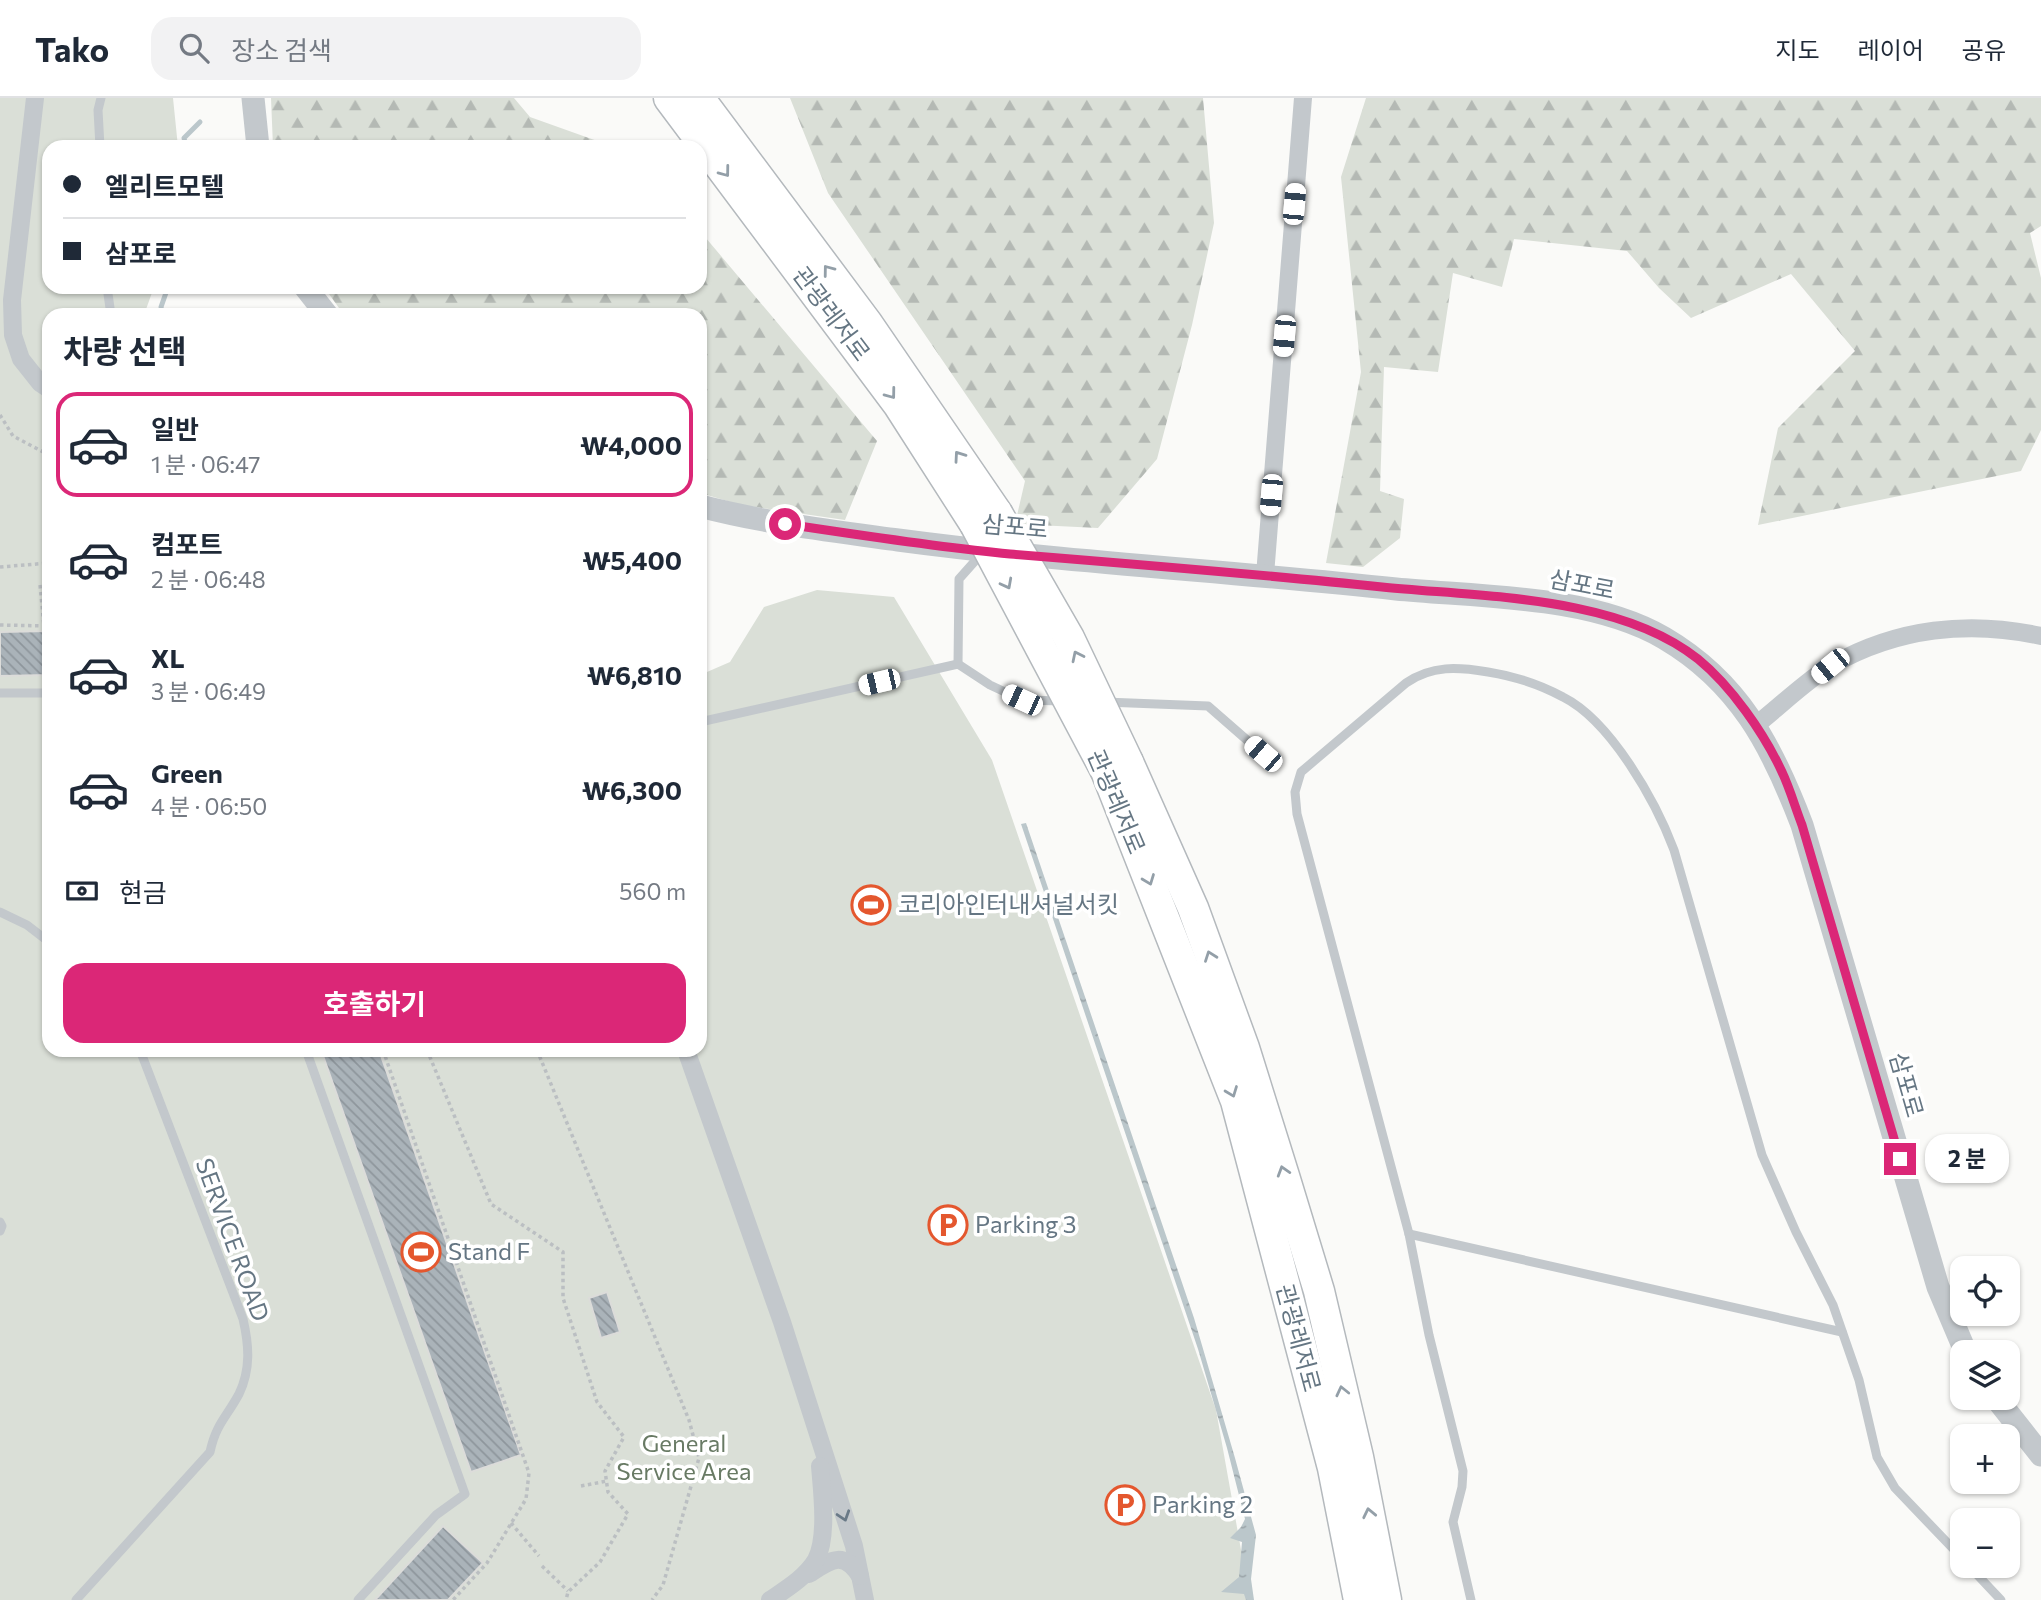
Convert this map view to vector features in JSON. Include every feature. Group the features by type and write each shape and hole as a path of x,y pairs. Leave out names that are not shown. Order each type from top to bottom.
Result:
{"highway":[{"name":"관광레저로","path":"669,98 700,140"},
{"name":"관광레저로","path":"699,98 867,323 985,529"},
{"name":"관광레저로","path":"707,149 898,404 985,529 1069,638 1117,766 1193,908 1244,1048 1319,1291 1365,1583 1386,1600"}],"street":[{"path":"35,98 12,300 13,335 21,359 42,384"},
{"path":"253,98 257,140"},
{"path":"1265,575 1303,98"},
{"path":"310,294 322,308"},
{"name":"삼포로","path":"707,508 738,516 820,529 985,529 1265,575 1564,605 1616,617 1660,636 1698,659 1729,691 1756,726 1782,771 1802,825 1938,1287 1960,1340"},
{"path":"1756,726 1830,666 1907,634 1933,630 2008,629 2041,636"},
{"path":"688,1057 782,1322 854,1546 865,1600"},
{"path":"2005,1410 2041,1455"},
{"path":"800,1580 816,1559 824,1510 816,1428"},
{"path":"769,1600 829,1561 842,1559 852,1563 860,1576"}],"lane":[{"path":"100,140 98,110 101,98"},
{"path":"958,664 959,579 985,529"},
{"path":"707,720 958,664 990,685 1022,700 1075,702"},
{"path":"1471,1600 1453,1522 1463,1471 1426,1321 1409,1234 1297,814 1295,792 1301,772 1406,683 1435,668 1464,668 1497,674 1565,697 1586,713 1606,734 1643,784 1663,819 1674,850 1762,1155 1796,1232 1823,1280 1859,1380 1877,1457 1895,1488 1950,1545"},
{"path":"0,693 42,692"},
{"path":"1089,702 1208,706 1263,754"},
{"path":"0,912 27,925 42,937"},
{"name":"SERVICE ROAD","path":"76,1600 210,1452 214,1432 238,1394 246,1375 249,1348 243,1319 143,1057"},
{"path":"309,1057 466,1494 436,1515 358,1600"},
{"path":"0,1222 0,1231"},
{"path":"1409,1234 1842,1332"},
{"path":"1980,1578 2001,1600"}],"path":[{"path":"0,415 13,436 42,451"},
{"path":"0,567 42,564"},
{"path":"40,586 42,599"},
{"path":"0,625 42,626"},
{"path":"385,1057 529,1473 526,1499 487,1563 453,1600"},
{"path":"430,1057 491,1204 564,1252 564,1297 597,1402 624,1437 606,1471 608,1492 628,1514 600,1562 568,1592 566,1600"},
{"path":"540,1057 684,1407 699,1458 663,1585 652,1600"},
{"path":"581,1486 607,1481"},
{"path":"511,1523 539,1556"},
{"path":"542,1566 568,1592"}],"green space":[{"name":"코리아인터내셔널서킷","path":"0,98 173,98 177,140 42,140 42,294 152,294 146,308 42,308 42,1057 707,1057 707,672 730,662 764,607 817,590 894,597 992,760 1216,1410 1250,1600 0,1600"},
{"path":"271,98 514,98 530,117 594,140 273,140"},
{"path":"790,98 1203,98 1214,223 1192,325 1157,459 1098,528 1015,524 1025,481 828,193"},
{"path":"1366,98 2041,98 2041,226 2030,233 2041,278 2041,430 2021,471 1758,525 1778,428 1855,351 1791,274 1691,318 1659,288 1627,251 1514,239 1502,287 1453,273 1438,372 1384,367 1380,491 1404,499 1400,538 1363,567 1326,563 1361,372 1341,177"},
{"path":"707,239 877,441 845,520 741,505 707,495 707,308 339,308 329,294 707,294"}],"water":[{"path":"1026,823 1194,1318 1256,1535 1251,1579 1254,1600 1246,1600 1244,1594 1221,1592 1239,1577 1242,1542 1230,1538 1245,1519 1227,1448 1198,1349 1021,824"}],"building":[{"path":"42,631 42,675 0,676 0,632"},
{"name":"Stand F","path":"323,1057 381,1057 521,1455 471,1472"},
{"path":"607,1292 620,1332 601,1338 589,1298"},
{"path":"443,1526 483,1563 448,1600 375,1600"}],"waterway":[{"path":"184,140 200,122"},
{"path":"161,308 166,294"}],"place":[{"name":"코리아인터내셔널서킷","path":"871,905"},
{"name":"Parking 3","path":"948,1225"},
{"name":"Stand F","path":"421,1252"},
{"name":"Parking 2","path":"1125,1505"}],"route":[{"path":"785,524 984,551 1265,575 1564,605 1616,617 1660,636 1698,659 1729,691 1756,726 1782,771 1802,825 1900,1159"}],"park label":[{"name":"General Service Area","path":"684,1458"}]}
